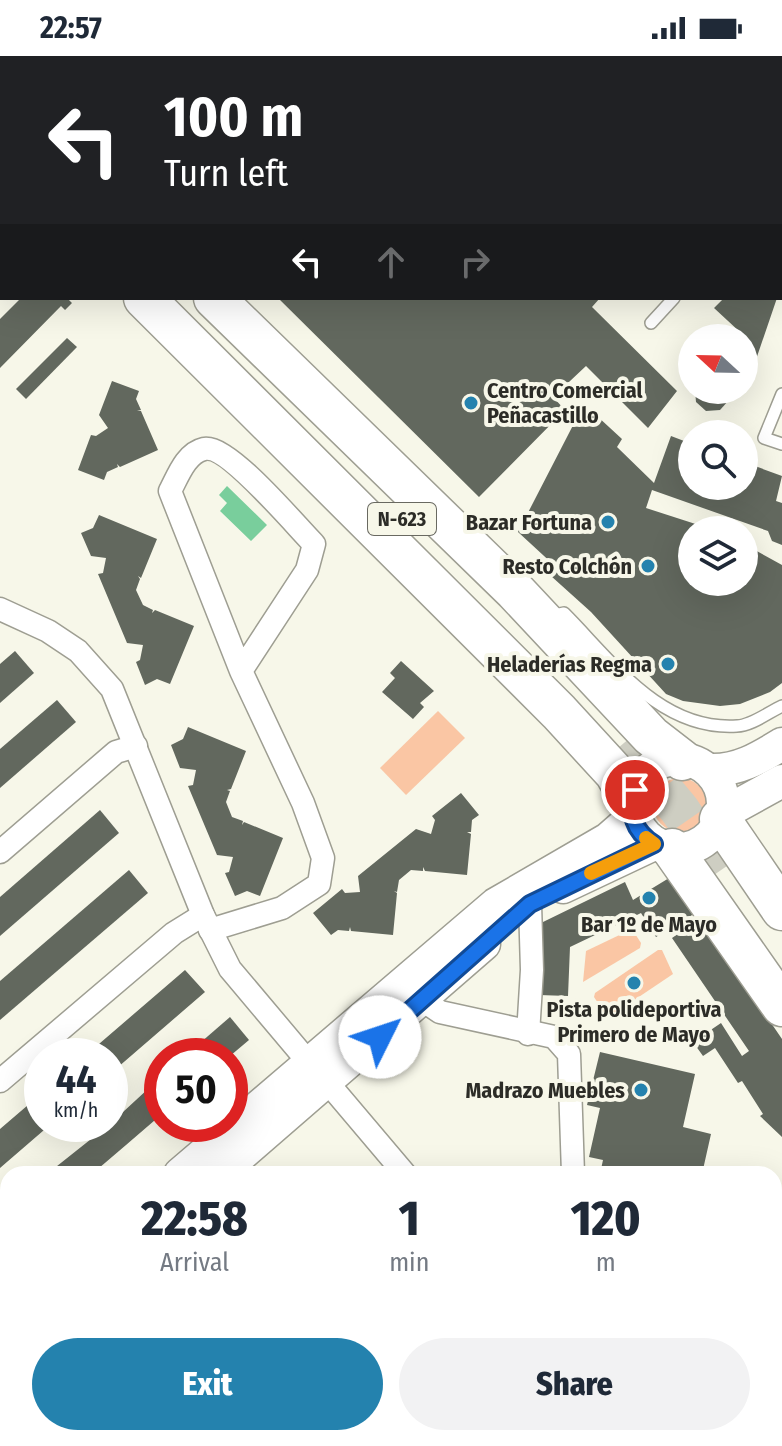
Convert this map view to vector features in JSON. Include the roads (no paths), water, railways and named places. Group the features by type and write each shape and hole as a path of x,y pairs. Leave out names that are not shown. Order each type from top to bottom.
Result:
{"highway":[{"path":"146,300 205,362 341,490 559,712 615,773 632,810"},
{"name":"N-623","path":"179,300 549,659 624,743"},
{"path":"216,300 540,618 651,736 696,765"},
{"path":"722,816 782,910"},
{"path":"663,847 782,1006"},
{"path":"727,878 782,960"}],"main road":[{"path":"227,1166 496,904 608,839 632,810 647,772 667,761 696,765 743,765 782,744"},
{"path":"696,765 722,787 722,816"},
{"path":"191,1166 422,1000 530,904 663,847 700,842 722,816 746,797 782,781"},
{"path":"632,810 636,829 663,847"}],"street":[{"path":"0,1081 174,933 282,908 319,884 323,858 281,751 241,671 170,491 187,460 202,449 215,449 233,460 314,544 307,570 241,671"},
{"path":"3,615 63,640 94,666 112,689 207,923 230,969 398,1166"},
{"path":"0,852 116,752 136,746"},
{"path":"528,1034 532,970 530,904"},
{"path":"422,1000 440,1012 528,1034 554,1037 569,1054 573,1166"}],"lane":[{"path":"651,323 672,300"},
{"path":"782,394 764,438 782,444"},
{"path":"540,618 564,613 655,705 685,719 739,727 782,706"}],"tunnel":[{"path":"624,743 679,809 727,878"}],"place":[{"name":"Centro Comercial Peñacastillo","path":"471,403"},
{"name":"Bazar Fortuna","path":"608,522"},
{"name":"Resto Colchón","path":"648,566"},
{"name":"Heladerías Regma","path":"668,664"},
{"name":"Bar 1º de Mayo","path":"649,898"},
{"name":"Pista polideportiva Primero de Mayo","path":"634,983"},
{"name":"Madrazo Muebles","path":"641,1090"}]}
